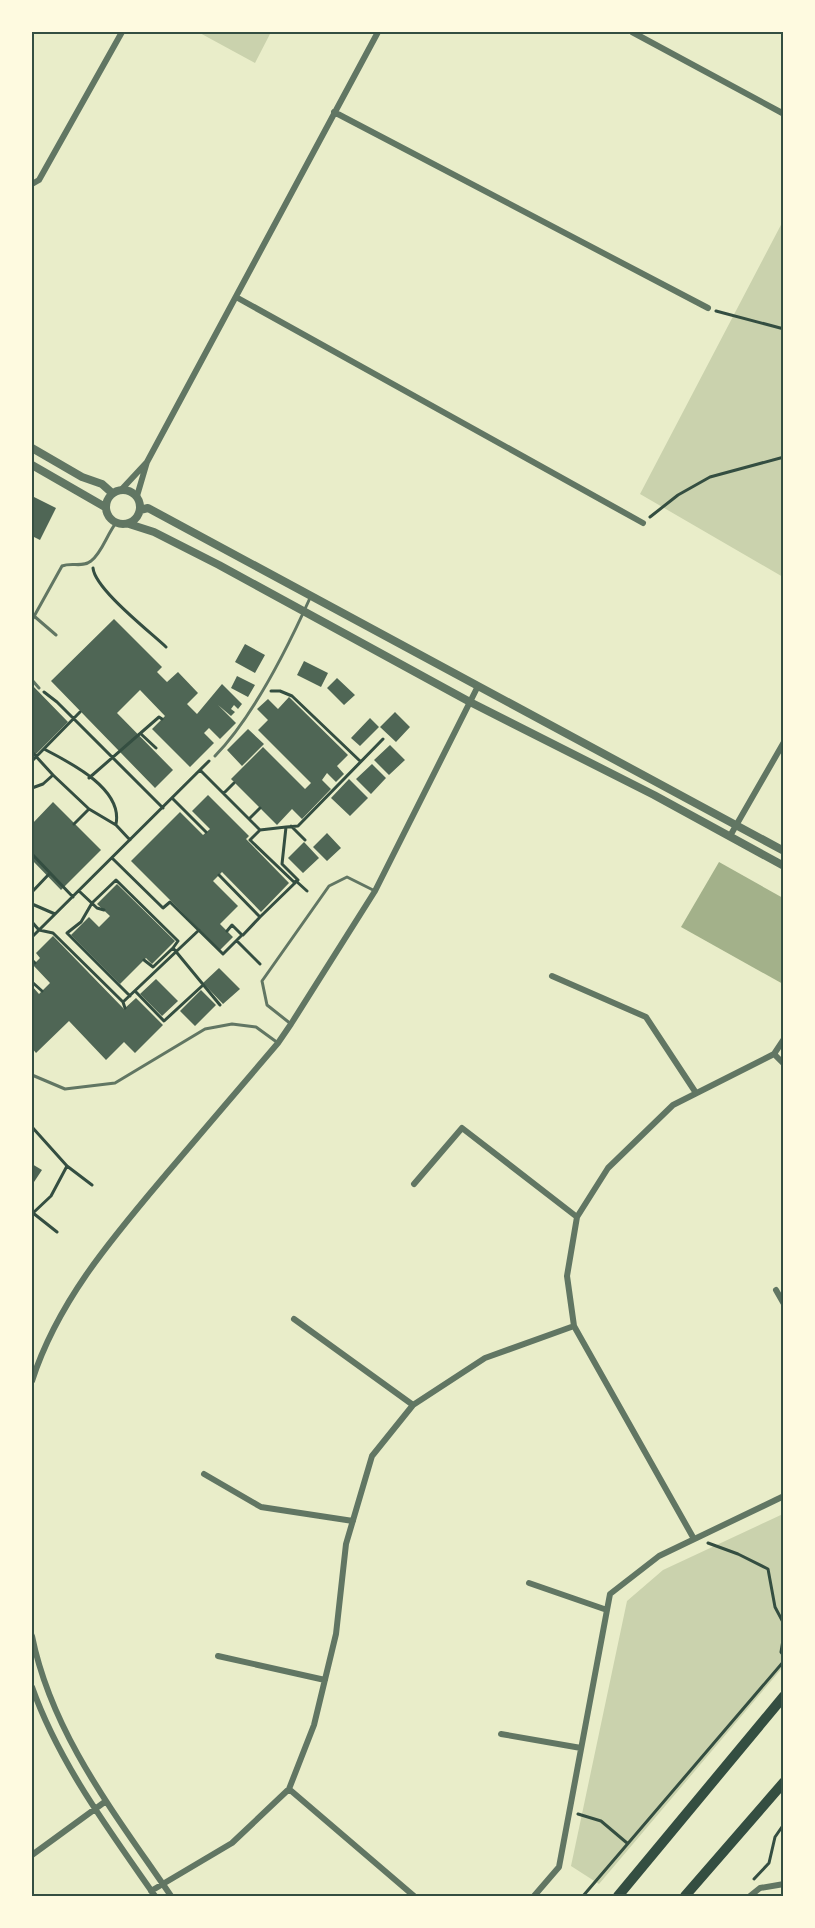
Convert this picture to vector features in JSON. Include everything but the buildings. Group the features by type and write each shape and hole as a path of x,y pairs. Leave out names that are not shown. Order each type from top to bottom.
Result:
{"highway":[{"path":"618,1896 783,1696"},
{"path":"685,1896 783,1782"}],"street":[{"path":"32,184 39,180 122,32"},
{"path":"129,524 138,517 140,510 137,496 147,462 378,32"},
{"path":"632,32 783,114"},
{"path":"334,112 708,308"},
{"path":"237,297 643,523"},
{"path":"32,448 82,477 117,491 137,496"},
{"path":"105,507 117,491 147,462"},
{"path":"32,465 105,507 108,517 116,523 129,524 154,532 470,702 730,836 783,866"},
{"path":"140,510 148,508 310,598 783,851"},
{"path":"32,1381 55,1326 77,1286 141,1205 278,1043 291,1024 375,891 477,688"},
{"path":"730,836 783,742"},
{"path":"552,976 646,1017 696,1094"},
{"path":"694,1539 573,1326 567,1276 577,1217 608,1168 673,1105 774,1054 783,1039"},
{"path":"774,1054 783,1064"},
{"path":"414,1184 462,1128 577,1217"},
{"path":"776,1290 783,1304"},
{"path":"294,1319 413,1405"},
{"path":"32,1686 58,1746 96,1809 153,1894 163,1884 232,1843 289,1789 314,1725 336,1634 346,1544 372,1456 413,1405 485,1358 573,1326"},
{"path":"204,1474 261,1507 353,1521"},
{"path":"534,1896 560,1867 610,1594 659,1556 783,1496"},
{"path":"529,1582 607,1610"},
{"path":"32,1636 34,1662 61,1724 106,1801 171,1896"},
{"path":"218,1656 325,1680"},
{"path":"501,1734 581,1748"},
{"path":"289,1789 414,1896"},
{"path":"32,1855 106,1801"},
{"path":"750,1896 760,1888 783,1884"}],"lane":[{"path":"32,620 62,566 70,562 81,565 92,561 116,523"},
{"path":"215,756 237,734 310,598"},
{"path":"34,616 56,635"},
{"path":"32,681 39,688"},
{"path":"291,1024 267,1005 262,981 268,971 329,886 347,877 375,891"},
{"path":"32,1075 65,1089 115,1083 205,1029 232,1024 256,1028 278,1043"}],"path":[{"path":"708,308 783,329"},
{"path":"643,523 678,495 710,477 783,457"},
{"path":"92,561 94,574 103,587 166,647"},
{"path":"39,688 74,718 163,808"},
{"path":"260,692 280,691 292,696 360,762"},
{"path":"32,761 80,712"},
{"path":"89,778 159,717 162,719"},
{"path":"141,734 156,748"},
{"path":"307,891 250,840 260,830 298,826 383,739"},
{"path":"44,749 102,784 109,793 118,815 116,825"},
{"path":"32,752 89,809 116,825 130,840"},
{"path":"32,937 215,756"},
{"path":"200,770 260,830"},
{"path":"32,788 43,784 53,775"},
{"path":"224,793 234,783"},
{"path":"172,798 206,832"},
{"path":"249,819 260,808"},
{"path":"74,824 89,809"},
{"path":"291,826 305,840"},
{"path":"286,827 282,864 296,882"},
{"path":"32,854 73,897"},
{"path":"112,858 163,908 170,902 223,954 296,882"},
{"path":"32,892 50,873"},
{"path":"219,875 260,917"},
{"path":"130,996 67,933 81,922 92,903 116,880 178,941 153,967 144,960"},
{"path":"79,891 104,910"},
{"path":"32,904 55,914"},
{"path":"32,922 39,930 53,933 123,1002 125,1008"},
{"path":"226,931 232,925 242,935"},
{"path":"123,1002 198,930"},
{"path":"237,941 260,964"},
{"path":"173,948 202,986 220,1005"},
{"path":"83,963 90,956"},
{"path":"32,982 42,992"},
{"path":"135,991 164,1021 202,986"},
{"path":"32,1127 67,1166 93,1185"},
{"path":"57,1232 32,1212 51,1196 67,1166"},
{"path":"694,1539 738,1554 768,1569 775,1607 783,1624 781,1652 783,1656"},
{"path":"583,1896 783,1661"},
{"path":"570,1812 601,1821 627,1843"},
{"path":"753,1880 768,1863 775,1837 783,1824"}],"shaded area":[{"path":"198,32 271,32 255,63"},
{"path":"783,221 783,577 640,494"},
{"path":"719,862 783,898 783,984 681,927"},
{"path":"783,1514 783,1667 599,1884 571,1866 627,1601 663,1570"}]}
